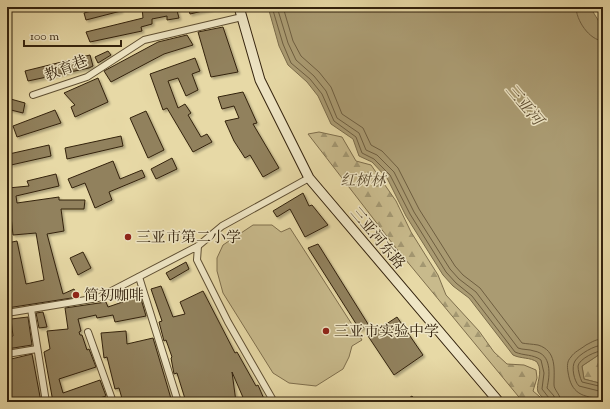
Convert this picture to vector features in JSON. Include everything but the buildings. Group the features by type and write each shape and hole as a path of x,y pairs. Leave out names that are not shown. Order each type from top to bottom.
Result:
{"street":[{"name":"三亚河东路","path":"239,7 260,80 309,178 499,402"},
{"name":"教育巷","path":"34,95 87,77 144,40 242,17"},
{"path":"7,313 98,298 198,246 222,226 309,178"},
{"path":"198,246 197,260 232,328 274,402"},
{"path":"140,277 178,402"},
{"path":"31,309 46,402"},
{"path":"88,332 113,402"},
{"path":"7,354 37,349"}],"green space":[{"name":"红树林","path":"319,132 342,137 356,161 371,165 396,201 411,232 438,275 446,295 479,331 494,352 507,364 524,365 536,370 537,378 533,391 546,402 523,402 396,248 308,134"},
{"path":"253,225 272,225 281,232 290,228 362,340 352,346 349,357 343,369 316,386 289,383 273,373 223,293 217,271 217,258 223,245"},
{"path":"600,354 603,355 603,384 584,379 582,366"}],"water":[{"name":"三亚河","path":"268,7 590,7 603,28 603,355 600,354 582,366 584,379 603,384 603,402 547,402 540,395 537,389 540,370 537,362 513,355 469,298 453,286 443,275 406,216 387,178 372,162 359,156 353,139 331,124 318,96 307,82 288,65 279,46"}],"place":[{"name":"三亚市第二小学","path":"128,237"},
{"name":"简初咖啡","path":"76,295"},
{"name":"三亚市实验中学","path":"326,331"}]}
